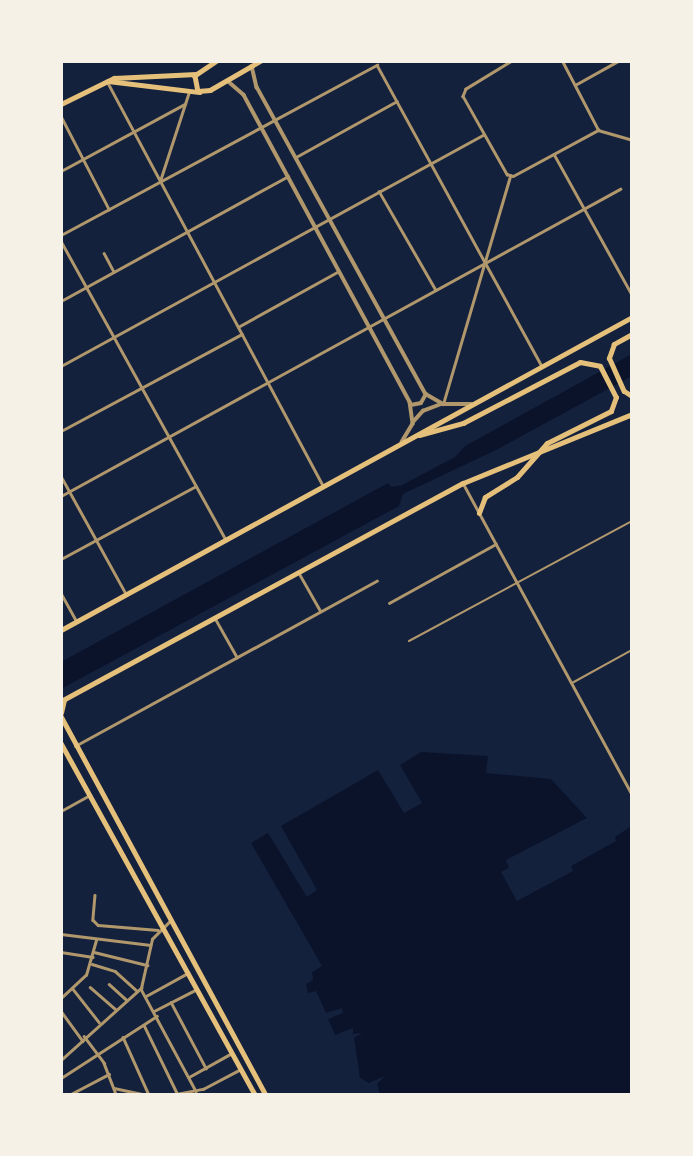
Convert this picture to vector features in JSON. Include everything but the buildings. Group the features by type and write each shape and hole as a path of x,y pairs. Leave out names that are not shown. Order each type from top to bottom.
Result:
{"highway":[{"path":"61,630 632,317"},
{"path":"632,334 614,344 609,363 624,391 632,396"},
{"path":"414,435 463,423 580,362 600,366 616,397 611,411 553,439 517,477 485,497 480,513"},
{"path":"63,700 463,483 632,414"}],"main road":[{"path":"61,104 107,81 196,74 218,61"},
{"path":"107,81 201,92 228,81 260,61"},
{"path":"366,61 377,65 383,61"},
{"path":"196,74 193,84 201,92"},
{"path":"63,700 61,715 75,746 266,1095"},
{"path":"61,743 160,928 256,1095"}],"street":[{"path":"510,176 484,134 464,93 505,63 512,61"},
{"path":"562,61 598,130"},
{"path":"575,85 618,61"},
{"path":"61,235 377,65 541,365"},
{"path":"252,66 255,82 275,120 426,394 443,404"},
{"path":"107,81 323,485"},
{"path":"228,81 241,90 288,176 411,405 413,423"},
{"path":"160,181 189,92"},
{"path":"296,157 397,101"},
{"path":"61,171 185,104"},
{"path":"61,116 109,209"},
{"path":"443,404 510,176 598,130 632,140"},
{"path":"61,366 484,134"},
{"path":"554,154 632,295"},
{"path":"61,301 288,176"},
{"path":"61,496 620,189"},
{"path":"379,191 436,290"},
{"path":"61,241 226,540"},
{"path":"104,253 114,272"},
{"path":"238,327 339,271"},
{"path":"61,431 242,334"},
{"path":"411,405 421,403 426,394"},
{"path":"402,442 413,423 428,408 443,404 473,404"},
{"path":"61,476 126,594"},
{"path":"463,483 632,794"},
{"path":"61,559 196,486"},
{"path":"389,603 496,544"},
{"path":"299,573 320,610"},
{"path":"75,746 377,580"},
{"path":"61,593 77,622"},
{"path":"215,618 237,657"},
{"path":"61,811 91,795"},
{"path":"61,886 61,894"},
{"path":"94,895 93,920 98,925 160,928"},
{"path":"61,1060 83,1041 84,1036 141,988 150,945 160,928 170,921"},
{"path":"61,934 150,945"},
{"path":"61,998 73,989 92,964 96,939"},
{"path":"61,952 93,957"},
{"path":"94,952 147,965"},
{"path":"61,962 61,980"},
{"path":"92,964 115,971 137,991"},
{"path":"146,996 188,973"},
{"path":"109,984 127,1000"},
{"path":"90,987 115,1009"},
{"path":"141,988 196,1091"},
{"path":"73,989 100,1022"},
{"path":"154,1011 197,989"},
{"path":"171,1002 206,1068"},
{"path":"61,1011 83,1041"},
{"path":"61,1078 97,1052 157,1016"},
{"path":"143,1024 178,1094"},
{"path":"84,1036 109,1074 114,1094"},
{"path":"123,1037 147,1095"},
{"path":"189,1077 232,1053"},
{"path":"171,1095 203,1089 241,1069"},
{"path":"69,1095 109,1074"},
{"path":"114,1088 147,1095"},
{"path":"203,1089 206,1095"}],"lane":[{"path":"409,641 632,521"},
{"path":"572,683 632,650"}],"water":[{"path":"632,354 632,376 496,450 403,494 399,506 61,689 61,662 388,483 391,487 402,485 455,457 465,446"},
{"path":"421,752 488,756 486,773 551,779 587,818 506,860 509,868 501,872 517,901 573,871 571,866 616,841 615,837 630,827 632,1095 380,1095 377,1084 385,1076 369,1083 360,1078 354,1038 362,1033 353,1034 353,1028 335,1035 328,1019 343,1013 342,1008 326,1013 316,991 308,993 306,984 313,980 312,972 322,966 251,843 268,833 307,897 317,890 281,826 378,770 404,813 422,803 400,765"}]}
